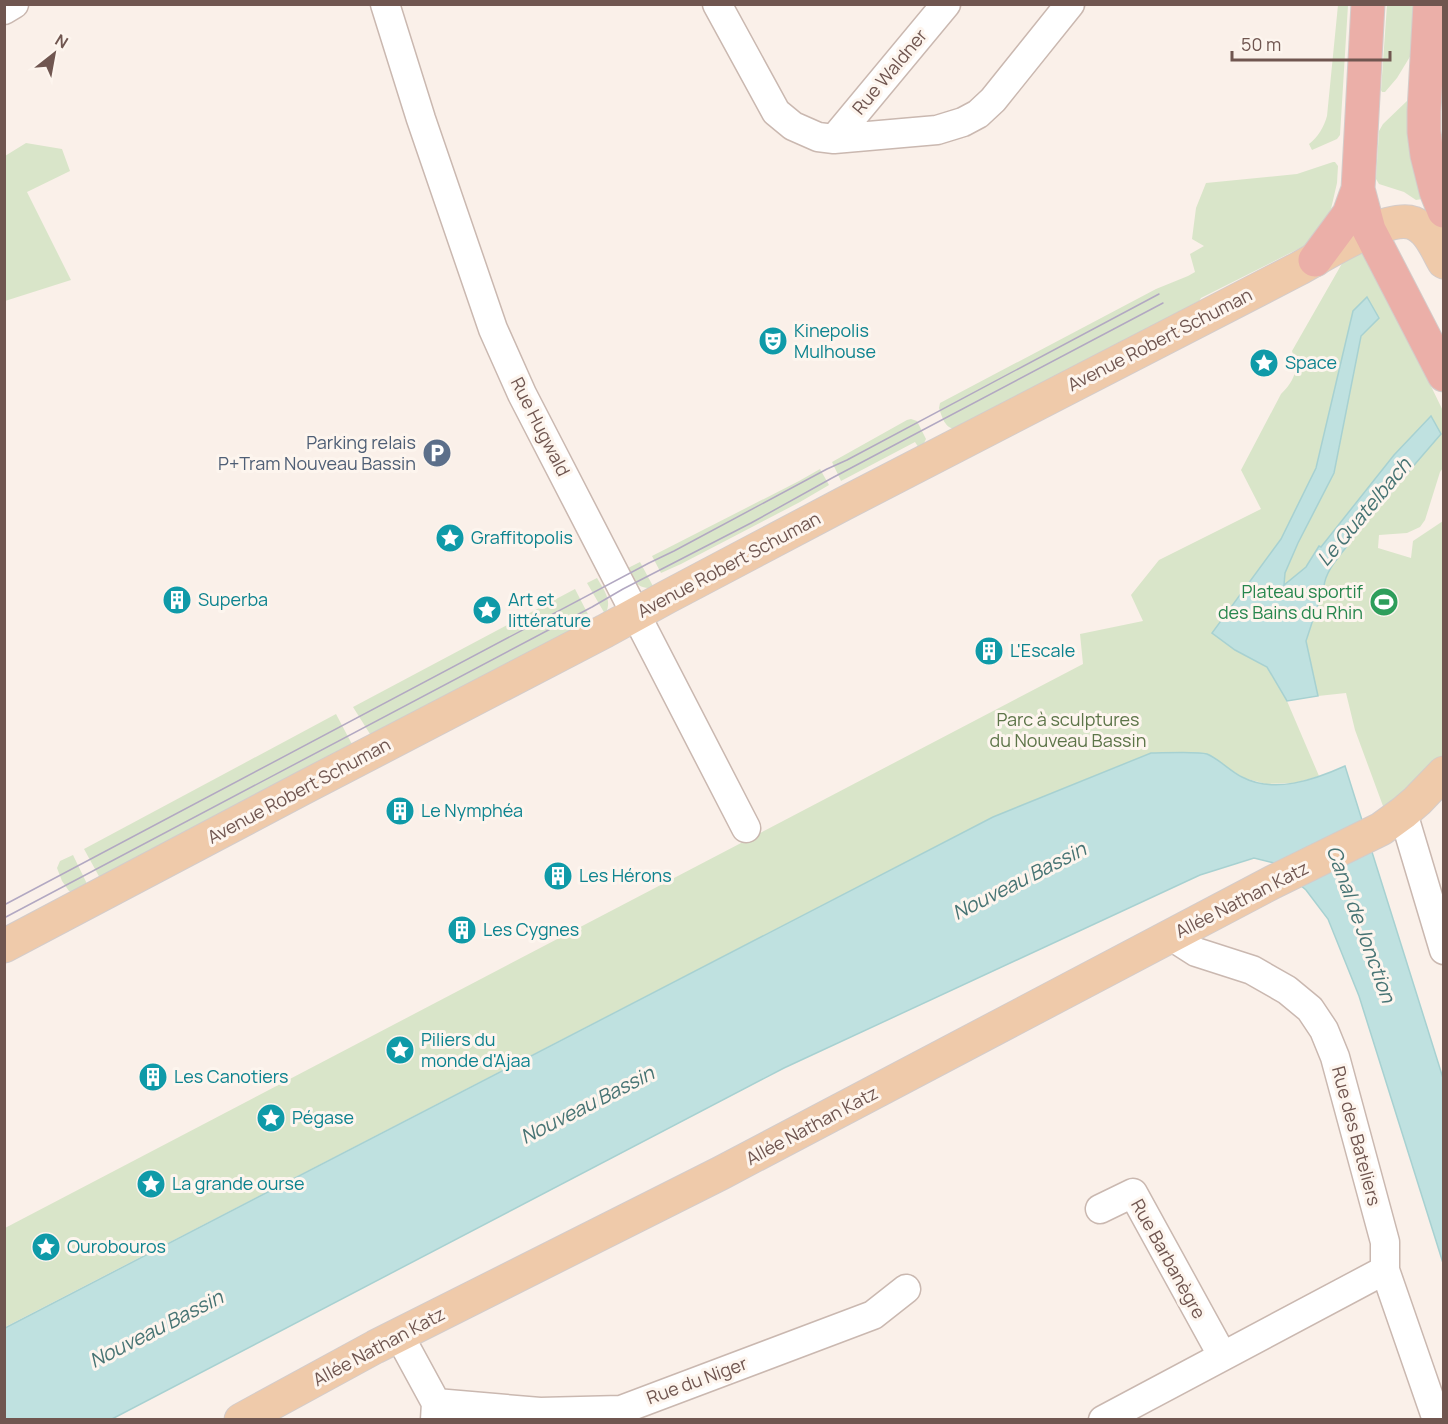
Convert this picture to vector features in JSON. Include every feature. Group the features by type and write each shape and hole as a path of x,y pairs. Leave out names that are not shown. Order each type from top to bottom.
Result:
{"highway":[{"path":"1315,260 1349,214 1358,189 1368,4"},
{"path":"1430,4 1424,132 1429,164 1443,211"},
{"path":"1358,189 1369,230 1443,375"}],"main road":[{"name":"Avenue Robert Schuman","path":"4,946 1369,230 1402,221 1414,223 1431,239 1443,262"},
{"name":"Allée Nathan Katz","path":"241,1419 399,1335 721,1173 1392,821 1417,801 1443,773"}],"street":[{"path":"4,10 14,4"},
{"name":"Rue Hugwald","path":"385,4 421,119 493,329 522,394 746,828"},
{"name":"Rue Waldner","path":"717,4 776,112 793,126 810,134 834,139 937,130 963,122 978,114 993,100 1070,4"},
{"name":"Rue Waldner","path":"834,139 946,4"},
{"path":"1392,821 1443,950"},
{"name":"Rue des Bateliers","path":"1171,936 1196,952 1252,970 1287,990 1310,1009 1324,1030 1335,1057 1385,1242 1384,1270 1437,1419"},
{"name":"Rue Barbanègre","path":"1100,1209 1133,1193 1222,1355"},
{"path":"1102,1419 1384,1270"},
{"name":"Rue du Niger","path":"435,1411 621,1415 873,1315 906,1289"},
{"path":"399,1335 435,1411"}],"green space":[{"path":"1338,5 1348,5 1340,135 1337,139 1312,150 1309,144 1320,132 1327,116"},
{"path":"1387,5 1418,5 1414,50 1397,78 1385,92 1382,92 1381,90"},
{"path":"1408,100 1422,199 1416,200 1404,192 1379,184 1376,179 1379,131 1383,124"},
{"path":"26,143 62,149 70,171 27,192 71,280 5,301 5,156"},
{"path":"1333,162 1338,166 1331,209 1326,221 1306,245 1201,298 956,429 949,427 945,422 939,408 940,403 1156,289 1195,272 1190,254 1204,246 1192,239 1196,208 1206,183 1297,174"},
{"name":"Parc à sculptures du Nouveau Bassin","path":"1366,250 1444,413 1443,468 1425,520 1420,527 1407,533 1379,535 1378,548 1411,558 1413,541 1443,521 1443,756 1388,809 1383,806 1355,730 1346,693 1318,696 1306,641 1331,568 1440,434 1321,547 1319,546 1306,567 1284,585 1285,573 1298,543 1334,473 1361,336 1378,318 1353,311 1316,468 1281,539 1212,633 1235,650 1267,667 1287,701 1319,776 1295,783 1266,784 1244,778 1206,754 1151,753 993,817 5,1327 5,1228 1083,664 1080,634 1143,621 1131,595 1159,560 1261,509 1241,470 1281,394 1290,384 1295,369 1292,351 1348,253"},
{"path":"911,419 917,421 926,439 923,445 919,448 915,442 841,481 832,462"},
{"path":"820,469 829,485 661,573 652,556"},
{"path":"640,562 654,588 640,586 632,577 628,568"},
{"path":"597,578 608,600 605,614 587,583"},
{"path":"575,589 592,622 546,647 370,734 353,707"},
{"path":"336,714 354,748 101,880 84,849"},
{"path":"73,855 89,888 74,892 69,891 57,868 60,861"}],"water":[{"name":"Le Quatelbach","path":"1367,297 1379,318 1361,336 1334,473 1298,543 1285,573 1284,585 1306,567 1319,546 1321,547 1394,455 1431,416 1441,434 1372,515 1331,568 1306,641 1318,696 1287,701 1267,667 1235,650 1212,633 1281,539 1316,468 1353,311"},
{"path":"1151,753 1207,754 1242,777 1254,782 1280,785 1307,780 1345,766 1443,1078 1443,1263 1359,996 1328,919 1306,890 1274,863 1254,858 1200,875 784,1068 112,1419 5,1420 5,1328 993,817"}],"tram line":[{"path":"4,905 1159,294"},
{"path":"4,918 1163,303"}],"place":[{"name":"Kinepolis Mulhouse","path":"773,341"},
{"name":"Space","path":"1264,363"},
{"name":"Parking relais P+Tram Nouveau Bassin","path":"437,453"},
{"name":"Graffitopolis","path":"450,538"},
{"name":"Superba","path":"177,600"},
{"name":"Plateau sportif des Bains du Rhin","path":"1384,602"},
{"name":"Art et littérature","path":"487,610"},
{"name":"L'Escale","path":"989,651"},
{"name":"Le Nymphéa","path":"400,811"},
{"name":"Les Hérons","path":"558,876"},
{"name":"Les Cygnes","path":"462,930"},
{"name":"Piliers du monde d'Ajaa","path":"400,1050"},
{"name":"Les Canotiers","path":"153,1077"},
{"name":"Pégase","path":"271,1118"},
{"name":"La grande ourse","path":"151,1184"},
{"name":"Ourobouros","path":"46,1247"}],"water label":[{"name":"Nouveau Bassin","path":"1019,881"},
{"name":"Canal de Jonction","path":"1361,924"},
{"name":"Nouveau Bassin","path":"587,1105"},
{"name":"Nouveau Bassin","path":"156,1329"}]}
